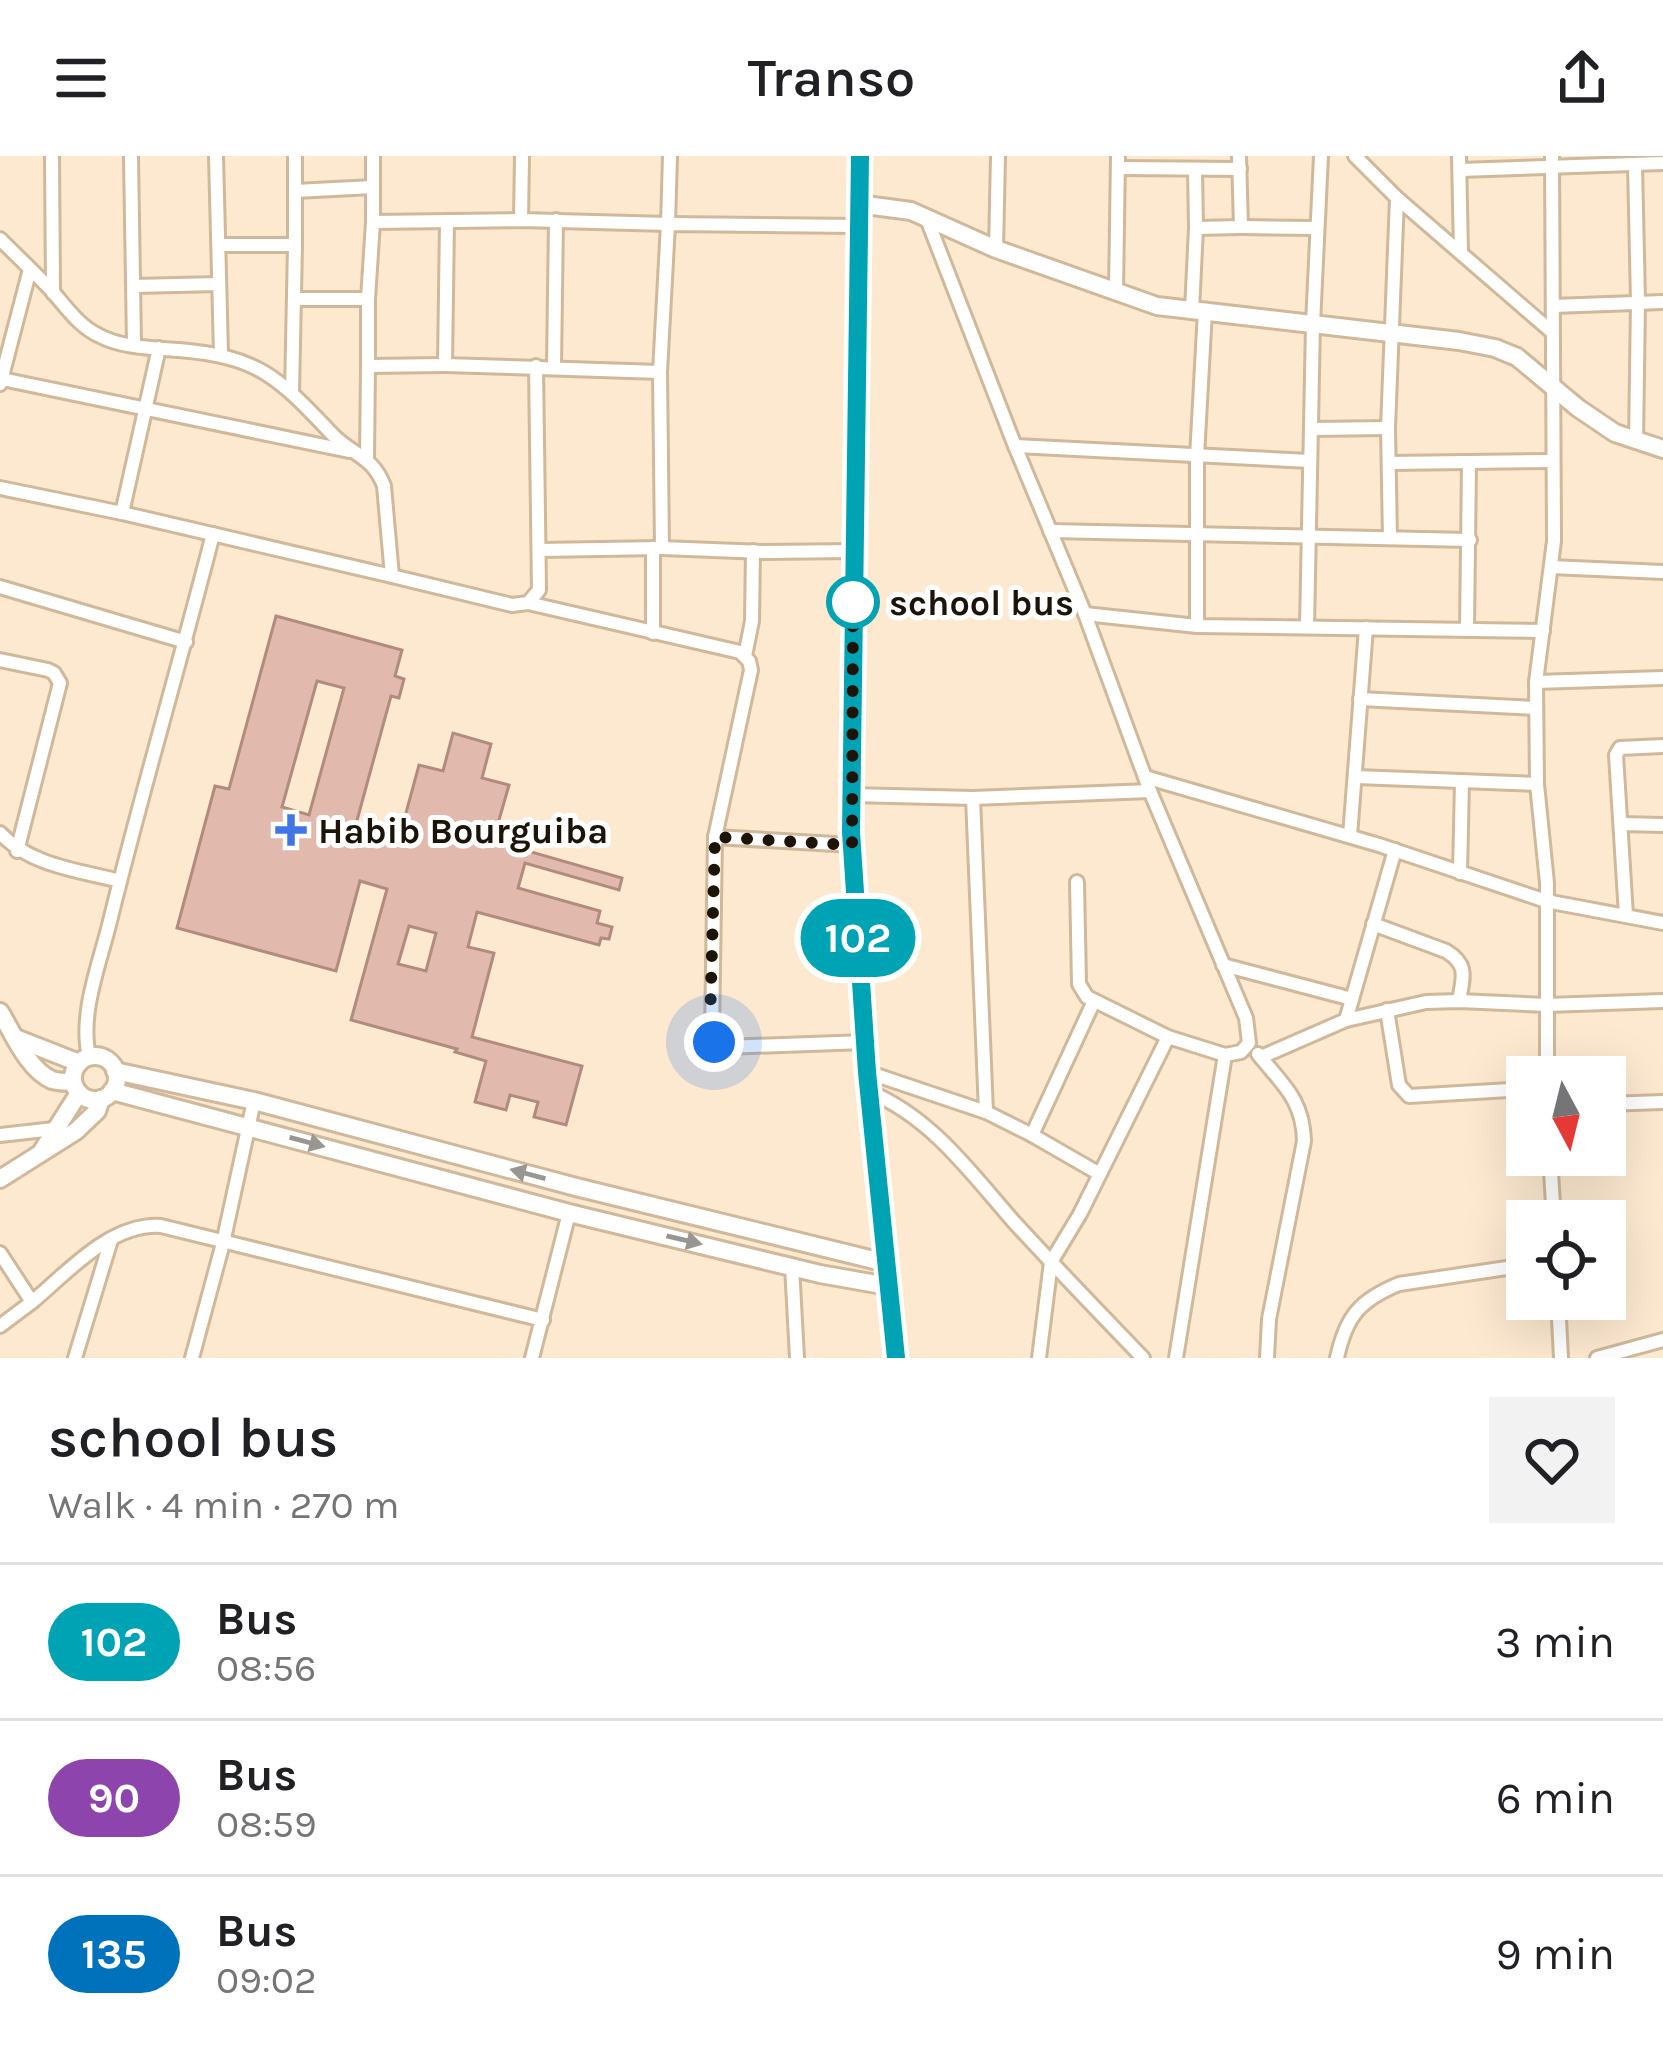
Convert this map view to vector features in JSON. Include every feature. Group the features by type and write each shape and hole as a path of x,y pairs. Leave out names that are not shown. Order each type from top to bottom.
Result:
{"main road":[{"path":"860,156 852,845 867,1072 896,1358"}],"street":[{"path":"52,156 53,293"},
{"path":"131,156 134,345"},
{"path":"217,156 221,355"},
{"path":"292,393 295,156"},
{"path":"367,458 373,156"},
{"path":"521,220 522,156"},
{"path":"653,633 670,156"},
{"path":"996,249 998,156"},
{"path":"1307,627 1321,156"},
{"path":"1355,156 1552,332"},
{"path":"1547,1056 1545,846 1537,784 1536,682 1551,567 1552,161"},
{"path":"1116,292 1118,162 1195,169 1239,163 1241,226"},
{"path":"1461,253 1460,163 1663,163"},
{"path":"1635,164 1636,442"},
{"path":"1195,169 1197,626"},
{"path":"295,191 373,187"},
{"path":"1390,538 1388,428 1397,198"},
{"path":"858,204 910,211 996,249 1157,306 1495,348 1517,357 1597,421 1636,442 1663,448"},
{"path":"927,219 1148,784 1246,1018 1249,1043 1301,1110 1304,1141 1269,1319 1267,1358"},
{"path":"554,367 556,220"},
{"path":"445,365 446,221"},
{"path":"373,222 857,226"},
{"path":"1196,228 1316,229"},
{"path":"0,239 88,329 134,345 248,362 292,393 350,452"},
{"path":"219,245 295,244"},
{"path":"30,269 1,382 367,458 384,486 392,576"},
{"path":"134,286 219,284"},
{"path":"296,299 368,299"},
{"path":"1553,306 1663,302"},
{"path":"122,513 159,348"},
{"path":"368,366 661,372"},
{"path":"528,603 539,590 536,366"},
{"path":"1311,429 1388,428"},
{"path":"1015,446 1310,461"},
{"path":"1389,463 1553,461"},
{"path":"1467,630 1469,463"},
{"path":"0,488 740,652 751,670 715,837 710,1024 714,1042 724,1048 865,1042"},
{"path":"1050,531 1470,540"},
{"path":"41,1152 76,1087 74,1072 84,1060 86,1022 120,881 213,534"},
{"path":"540,550 853,551"},
{"path":"745,656 752,621 753,551"},
{"path":"1551,567 1663,572"},
{"path":"0,587 185,642"},
{"path":"1084,614 1197,626 1543,631"},
{"path":"1350,836 1366,628"},
{"path":"0,660 48,670 60,683 17,850"},
{"path":"1536,682 1663,678"},
{"path":"1360,699 1536,708"},
{"path":"1627,916 1617,752 1627,747 1663,746"},
{"path":"1356,777 1537,784"},
{"path":"1460,872 1462,781"},
{"path":"851,795 973,798 1148,784 1350,836 1546,901 1663,923"},
{"path":"973,798 986,1112"},
{"path":"1621,824 1663,825"},
{"path":"0,833 35,860 120,881"},
{"path":"715,837 852,845"},
{"path":"1346,1020 1395,850"},
{"path":"1076,883 1081,991 1168,1037 1226,1055 1241,1052 1249,1043"},
{"path":"1373,924 1456,957 1463,972 1460,1000"},
{"path":"1223,965 1352,999"},
{"path":"1032,1135 1094,1001"},
{"path":"1261,1058 1346,1020 1426,1002 1663,1001"},
{"path":"1387,1010 1404,1094 1506,1090"},
{"path":"0,1012 55,1096 58,1124"},
{"path":"1040,1358 1051,1262 1168,1037"},
{"path":"17,1039 84,1060 104,1058 116,1071 254,1101 886,1263"},
{"path":"1176,1358 1226,1055"},
{"path":"37,1067 89,1099 107,1095 248,1127 569,1213 888,1286"},
{"path":"0,1179 88,1121 117,1081 116,1071"},
{"path":"867,1072 986,1112 1098,1173"},
{"path":"870,1092 915,1116 949,1147 1143,1358"},
{"path":"192,1358 254,1101"},
{"path":"1626,1103 1663,1102"},
{"path":"0,1135 58,1124"},
{"path":"532,1358 569,1213"},
{"path":"0,1325 88,1254 146,1225 543,1320"},
{"path":"75,1358 111,1239"},
{"path":"0,1253 32,1302"},
{"path":"792,1266 797,1358"},
{"path":"1337,1358 1349,1319 1373,1296 1400,1284 1506,1268"},
{"path":"1559,1320 1561,1358"},
{"path":"1597,1358 1629,1354 1663,1340"}],"building":[{"name":"Habib Bourguiba","path":"276,616 402,650 395,676 404,679 399,698 391,696 356,824 400,835 419,765 443,771 453,733 491,744 482,778 509,785 493,841 622,878 619,890 525,863 518,888 600,911 597,923 612,927 609,939 601,938 599,945 477,912 468,947 494,953 472,1037 582,1066 566,1125 534,1117 538,1102 510,1095 506,1110 475,1102 486,1061 351,1020 387,889 360,881 336,971 177,928 215,786 229,789","holes":["317,681 344,688 309,815 282,807","409,926 436,933 426,971 398,964"]}],"bus line":[{"name":"102","path":"860,156 851,832 867,1072 896,1358"}],"place":[{"name":"school bus","path":"853,602"},
{"name":"Habib Bourguiba","path":"291,830"}],"route":[{"path":"714,1042 710,1024 715,837 852,845 853,592 853,602"}]}
